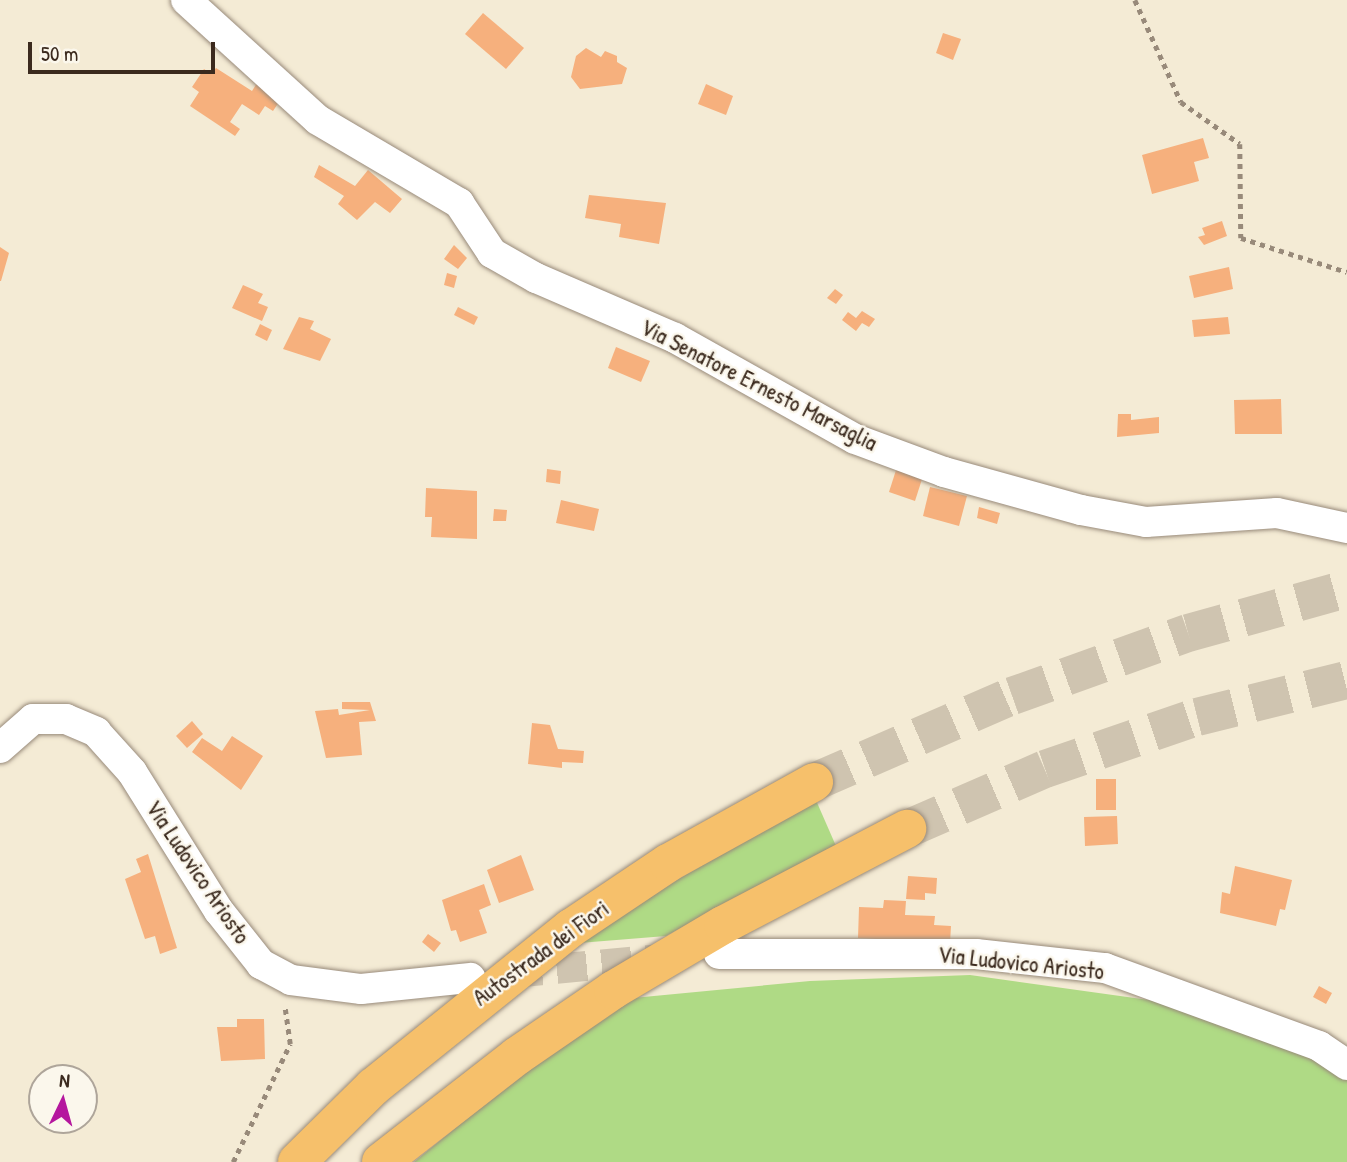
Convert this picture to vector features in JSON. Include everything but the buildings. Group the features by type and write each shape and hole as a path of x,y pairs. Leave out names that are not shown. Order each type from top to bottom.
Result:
{"highway":[{"name":"Autostrada dei Fiori","path":"297,1162 373,1087 571,928 668,863 814,782"},
{"path":"381,1162 517,1056 613,990 723,925 907,830"}],"street":[{"name":"Via Senatore Ernesto Marsaglia","path":"186,0 318,120 459,203 492,253 536,278 675,338 855,439 944,472 1080,510 1146,522 1277,513 1347,528"},
{"name":"Via Ludovico Ariosto","path":"0,748 33,719 66,719 96,732 132,772 219,911 261,964 291,980 361,989 470,978"},
{"name":"Via Ludovico Ariosto","path":"719,954 976,954 1105,968 1319,1046 1347,1065"}],"path":[{"path":"1135,0 1181,102 1240,144 1241,238 1347,272"},
{"path":"233,1162 290,1045 288,1009 279,1002"}],"green space":[{"path":"815,798 836,846 666,936 579,943 620,914"},
{"path":"970,975 1156,1001 1347,1065 1347,1162 414,1162 519,1076 633,998 810,981"}],"tunnel":[{"path":"814,782 1012,696 1188,633 1347,589"},
{"path":"907,829 1045,769 1197,717 1347,680"},
{"path":"512,973 661,959"}]}
